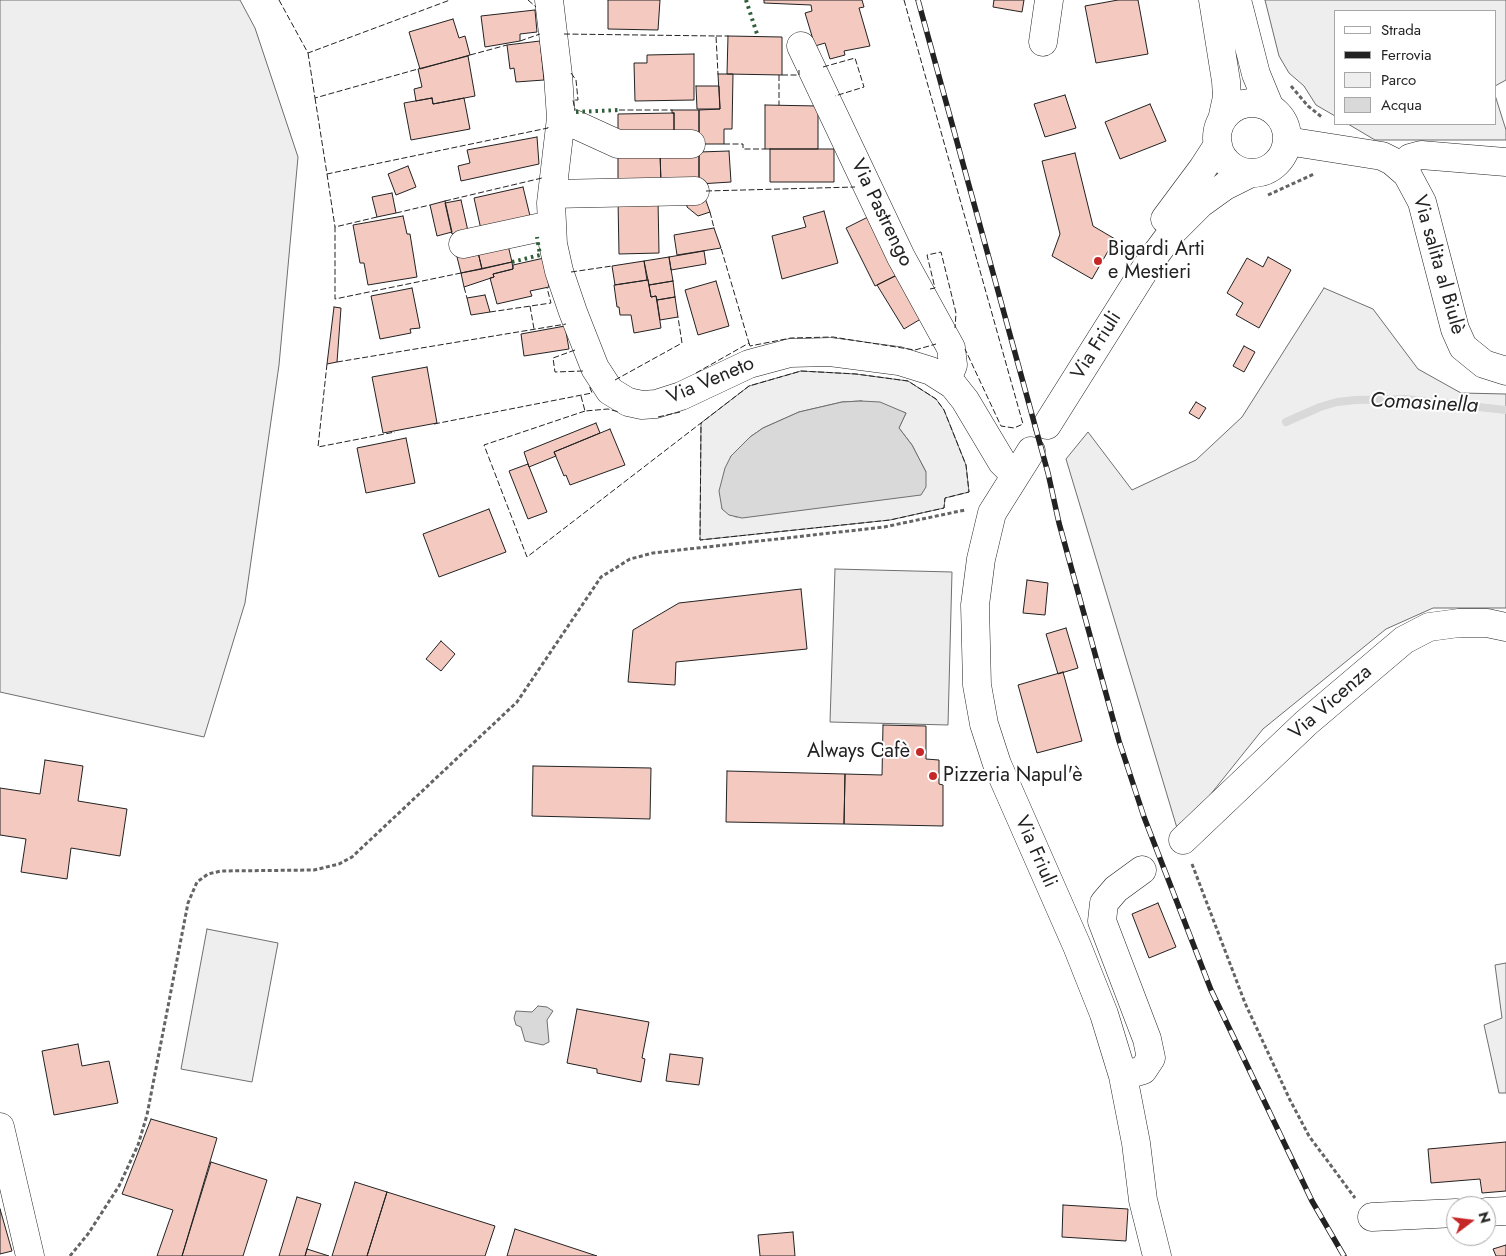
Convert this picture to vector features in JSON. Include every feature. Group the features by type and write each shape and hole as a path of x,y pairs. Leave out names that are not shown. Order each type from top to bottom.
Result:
{"street":[{"name":"Via Veneto","path":"549,0 561,118 552,194 551,224 553,244 563,284 595,368 610,391 628,402 649,405 668,401 749,364 776,356 802,352 830,352 899,361 921,367 947,380 962,395 996,453 1015,475"},
{"path":"1043,42 1049,0"},
{"name":"Via Friuli","path":"1147,266 1160,225 1203,168 1220,132 1227,97 1212,0"},
{"path":"1237,0 1256,74 1270,108 1283,123 1287,141 1282,155 1275,164 1263,171 1255,185 1230,166 1223,157 1220,132 1233,109 1241,105 1260,104 1270,108"},
{"name":"Via Pastrengo","path":"801,46 901,257 951,348 953,365 947,380"},
{"path":"561,118 618,144 691,144"},
{"name":"Via salita al Biulè","path":"1287,141 1382,156 1400,167 1412,181 1422,202 1455,329 1463,347 1484,364 1506,371"},
{"path":"1400,167 1410,158 1421,155 1506,162"},
{"name":"Via Friuli","path":"1047,425 1147,266 1173,232 1200,204 1225,186 1255,185"},
{"path":"552,194 695,191"},
{"path":"463,244 551,224"},
{"name":"Via Friuli","path":"1031,450 999,506 992,514 981,559 976,605 977,684 984,724 1015,807 1077,946 1104,1014 1123,1076 1136,1143 1144,1200 1157,1256"},
{"name":"Via Vicenza","path":"1183,840 1306,723 1404,640 1429,627 1458,623 1487,623 1506,627"},
{"path":"1123,1076 1143,1070 1151,1058 1147,1039 1102,921 1104,903 1116,889 1142,870"},
{"path":"0,1127 7,1182 30,1256"},
{"path":"1372,1217 1446,1213"}],"path":[{"path":"1288,83 1314,111 1334,123"},
{"path":"1255,185 1276,193 1312,175 1336,168 1338,150 1337,125"},
{"path":"70,1256 88,1234 119,1186 138,1145 149,1107 190,895 197,882 221,871 324,868 352,858 517,702 598,581 630,559 654,553 884,527 967,510 999,506"},
{"path":"1183,840 1245,1003 1305,1129 1364,1211 1372,1217"}],"green space":[{"path":"0,0 240,0 255,28 298,157 279,365 245,603 204,737 0,692"},
{"path":"1265,0 1506,0 1506,80 1496,85 1496,10 1334,10 1334,115 1316,105 1304,86 1289,73 1279,56"},
{"path":"1496,98 1506,130 1506,140 1375,140 1350,125 1496,125"},
{"path":"1324,288 1373,309 1418,369 1461,393 1506,394 1506,608 1433,608 1386,629 1263,729 1210,795 1177,828 1066,459 1088,432 1132,490 1196,460 1242,417"},
{"path":"801,371 856,374 908,381 936,399 944,410 966,465 969,492 945,498 944,508 890,520 700,540 701,423 749,386","holes":["861,401 906,413 899,428 912,445 926,472 736,517 722,509 731,456 750,437 763,428 799,412 842,402"]},
{"path":"207,929 278,943 252,1082 181,1069"},
{"path":"1506,963 1506,1093 1499,1093 1484,1025 1502,1018 1495,965"}],"shaded area":[{"path":"835,569 952,572 948,725 830,722"}],"water":[{"path":"842,402 880,402 906,413 899,428 912,445 926,472 926,487 921,495 742,518 729,515 722,509 719,491 725,468 731,456 750,437 763,428 799,412"},
{"path":"538,1006 547,1007 553,1011 547,1020 549,1042 543,1045 525,1041 521,1027 516,1025 514,1018 516,1011 532,1012"}],"building":[{"path":"608,0 660,0 658,30 608,29"},
{"path":"764,0 862,0 864,7 859,8 870,46 844,51 845,55 830,59 825,43 815,46 805,13 812,11 811,5 764,3"},
{"path":"994,0 1024,0 1022,12 993,7"},
{"path":"1118,0 1138,0 1148,54 1096,63 1085,6"},
{"path":"535,10 537,32 520,34 520,41 485,47 481,16"},
{"path":"453,19 459,38 465,36 470,55 420,69 409,32"},
{"path":"728,36 782,37 782,75 727,74"},
{"path":"540,41 544,80 516,82 514,68 510,69 507,45"},
{"path":"694,54 694,100 635,101 634,63 647,63 647,55"},
{"path":"468,56 475,96 433,104 432,98 416,101 414,89 422,87 418,69"},
{"path":"718,74 733,74 732,129 724,129 724,144 699,144 699,110 720,109"},
{"path":"696,86 719,86 720,109 697,109"},
{"path":"1065,95 1076,128 1045,137 1034,104"},
{"path":"432,98 433,104 464,98 470,129 411,140 404,103"},
{"path":"1150,104 1166,141 1120,159 1105,122"},
{"path":"765,105 818,106 818,149 765,149"},
{"path":"672,110 699,110 699,137 674,137 674,113 672,113"},
{"path":"674,113 674,139 618,140 618,114"},
{"path":"537,137 539,164 461,181 458,166 470,163 467,150"},
{"path":"770,149 834,149 834,182 770,182"},
{"path":"618,151 660,151 661,185 618,186"},
{"path":"660,151 699,151 699,185 661,185"},
{"path":"729,151 731,182 699,184 699,152"},
{"path":"1075,153 1093,226 1115,239 1092,279 1052,256 1060,234 1042,161"},
{"path":"408,166 416,187 396,195 388,174"},
{"path":"523,187 531,220 482,234 474,198"},
{"path":"392,193 396,213 377,217 372,197"},
{"path":"687,198 705,198 710,212 698,216 687,207"},
{"path":"461,200 468,231 452,234 445,203"},
{"path":"618,200 658,200 659,253 619,254"},
{"path":"445,201 452,232 437,236 430,205"},
{"path":"824,211 838,263 782,279 772,236 806,227 803,217"},
{"path":"403,216 407,234 410,234 417,277 368,285 364,263 360,263 353,225"},
{"path":"870,216 899,274 875,286 846,228"},
{"path":"714,228 721,248 677,255 674,235"},
{"path":"507,241 512,262 482,269 477,248"},
{"path":"477,248 482,269 461,273 456,253"},
{"path":"704,251 706,264 671,270 669,257"},
{"path":"669,257 673,281 649,285 644,261"},
{"path":"1268,257 1291,270 1259,328 1236,315 1243,303 1227,293 1247,258 1263,267"},
{"path":"544,258 549,287 530,291 532,296 497,304 490,278 494,277 493,274 513,269 513,265"},
{"path":"644,261 647,280 615,285 612,266"},
{"path":"512,262 513,269 493,274 494,277 464,287 461,273"},
{"path":"899,274 924,317 904,329 877,285"},
{"path":"648,280 651,297 656,296 661,328 634,333 631,315 620,315 614,285"},
{"path":"673,281 675,297 657,300 656,296 651,297 649,285"},
{"path":"716,281 729,326 698,335 685,290"},
{"path":"412,288 420,328 410,329 411,333 380,339 371,296"},
{"path":"485,295 490,312 471,315 467,298"},
{"path":"675,297 678,317 660,320 657,300"},
{"path":"334,307 341,308 337,362 327,364"},
{"path":"565,326 569,349 524,356 521,334"},
{"path":"1244,346 1255,352 1244,372 1233,366"},
{"path":"427,367 437,423 383,433 372,377"},
{"path":"1196,402 1206,408 1199,419 1189,413"},
{"path":"596,423 600,433 554,452 556,456 529,467 524,452"},
{"path":"610,429 625,465 570,485 554,452"},
{"path":"406,438 415,483 366,493 357,448"},
{"path":"528,464 547,512 528,519 509,471"},
{"path":"489,509 506,552 439,577 423,534"},
{"path":"1027,580 1048,583 1045,615 1023,613"},
{"path":"801,589 807,649 676,662 675,685 628,682 633,630 679,603"},
{"path":"1066,628 1078,668 1058,674 1046,634"},
{"path":"441,641 455,654 441,671 426,659"},
{"path":"1063,672 1082,741 1037,753 1018,685"},
{"path":"883,725 926,726 926,759 939,760 939,784 943,785 943,826 844,824 845,774 882,775"},
{"path":"45,760 83,766 78,801 127,809 120,856 71,848 67,879 21,872 26,839 0,835 0,788 40,794"},
{"path":"533,766 651,768 650,819 532,816"},
{"path":"727,771 845,774 844,824 726,822"},
{"path":"1158,903 1176,947 1149,958 1132,914"},
{"path":"577,1009 649,1022 642,1058 645,1059 641,1082 597,1073 597,1069 567,1063"},
{"path":"78,1044 82,1066 109,1061 118,1103 54,1115 42,1051"},
{"path":"670,1054 703,1058 699,1085 666,1081"},
{"path":"151,1119 217,1138 182,1256 157,1256 173,1210 122,1194"},
{"path":"1506,1142 1506,1191 1482,1193 1480,1179 1431,1183 1428,1149"},
{"path":"211,1162 267,1180 243,1256 182,1256"},
{"path":"355,1182 387,1192 367,1256 332,1256"},
{"path":"387,1192 495,1226 485,1256 367,1256"},
{"path":"297,1197 321,1204 305,1256 279,1256"},
{"path":"1063,1205 1128,1209 1126,1241 1062,1237"},
{"path":"0,1209 12,1251 0,1254"},
{"path":"515,1229 597,1256 507,1256"},
{"path":"793,1232 795,1256 760,1256 758,1235"},
{"path":"1506,1245 1506,1256 1496,1256 1493,1249"},
{"path":"307,1249 329,1256 305,1256"}],"waterway":[{"name":"Comasinella","path":"1286,422 1320,407 1337,402 1356,400 1405,399 1506,410"}],"railway":[{"path":"918,0 1048,473 1059,523 1119,741 1144,817 1211,990 1312,1201 1344,1256"}],"hedge":[{"path":"746,0 758,37"},
{"path":"576,112 619,110"},
{"path":"512,262 540,255 537,237"}],"fence":[{"path":"279,0 308,53 450,0"},
{"path":"528,0 536,7"},
{"path":"904,0 1023,424 1014,428 1001,426 965,349"},
{"path":"520,41 540,34"},
{"path":"564,34 716,36 718,74"},
{"path":"716,36 728,36"},
{"path":"470,55 507,45"},
{"path":"308,53 315,98 418,69"},
{"path":"823,67 855,58 864,87 835,96"},
{"path":"782,75 799,75 799,70"},
{"path":"571,73 576,80 578,100 573,100 575,111"},
{"path":"779,75 779,105"},
{"path":"315,98 327,174 548,128 548,125"},
{"path":"619,110 672,110"},
{"path":"724,144 743,144 743,149 765,149"},
{"path":"327,174 335,227"},
{"path":"445,201 542,178"},
{"path":"706,191 855,187"},
{"path":"396,213 430,205"},
{"path":"710,212 714,228"},
{"path":"377,217 335,227 335,299 461,273"},
{"path":"696,373 749,343 721,248"},
{"path":"930,289 935,288 927,255 941,252 956,313 955,328"},
{"path":"571,272 612,266"},
{"path":"464,287 467,298"},
{"path":"490,312 551,303 547,288"},
{"path":"530,306 534,329"},
{"path":"615,380 682,343 678,317"},
{"path":"337,362 566,324"},
{"path":"749,343 750,346 791,338 833,337 915,350 936,344"},
{"path":"575,350 553,358 555,372 583,371"},
{"path":"327,364 318,447 395,432"},
{"path":"585,411 484,445 527,557 749,386 801,371 856,374 908,381 936,399 944,410 966,465 969,492 945,498 944,508 890,520 700,540 701,423"},
{"path":"434,424 592,393 589,385"},
{"path":"581,396 585,411 608,409 619,412"},
{"path":"658,417 680,412"}],"place":[{"name":"Bigardi Arti e Mestieri","path":"1098,261"},
{"name":"Always Cafè","path":"920,752"},
{"name":"Pizzeria Napul'è","path":"933,776"}]}
